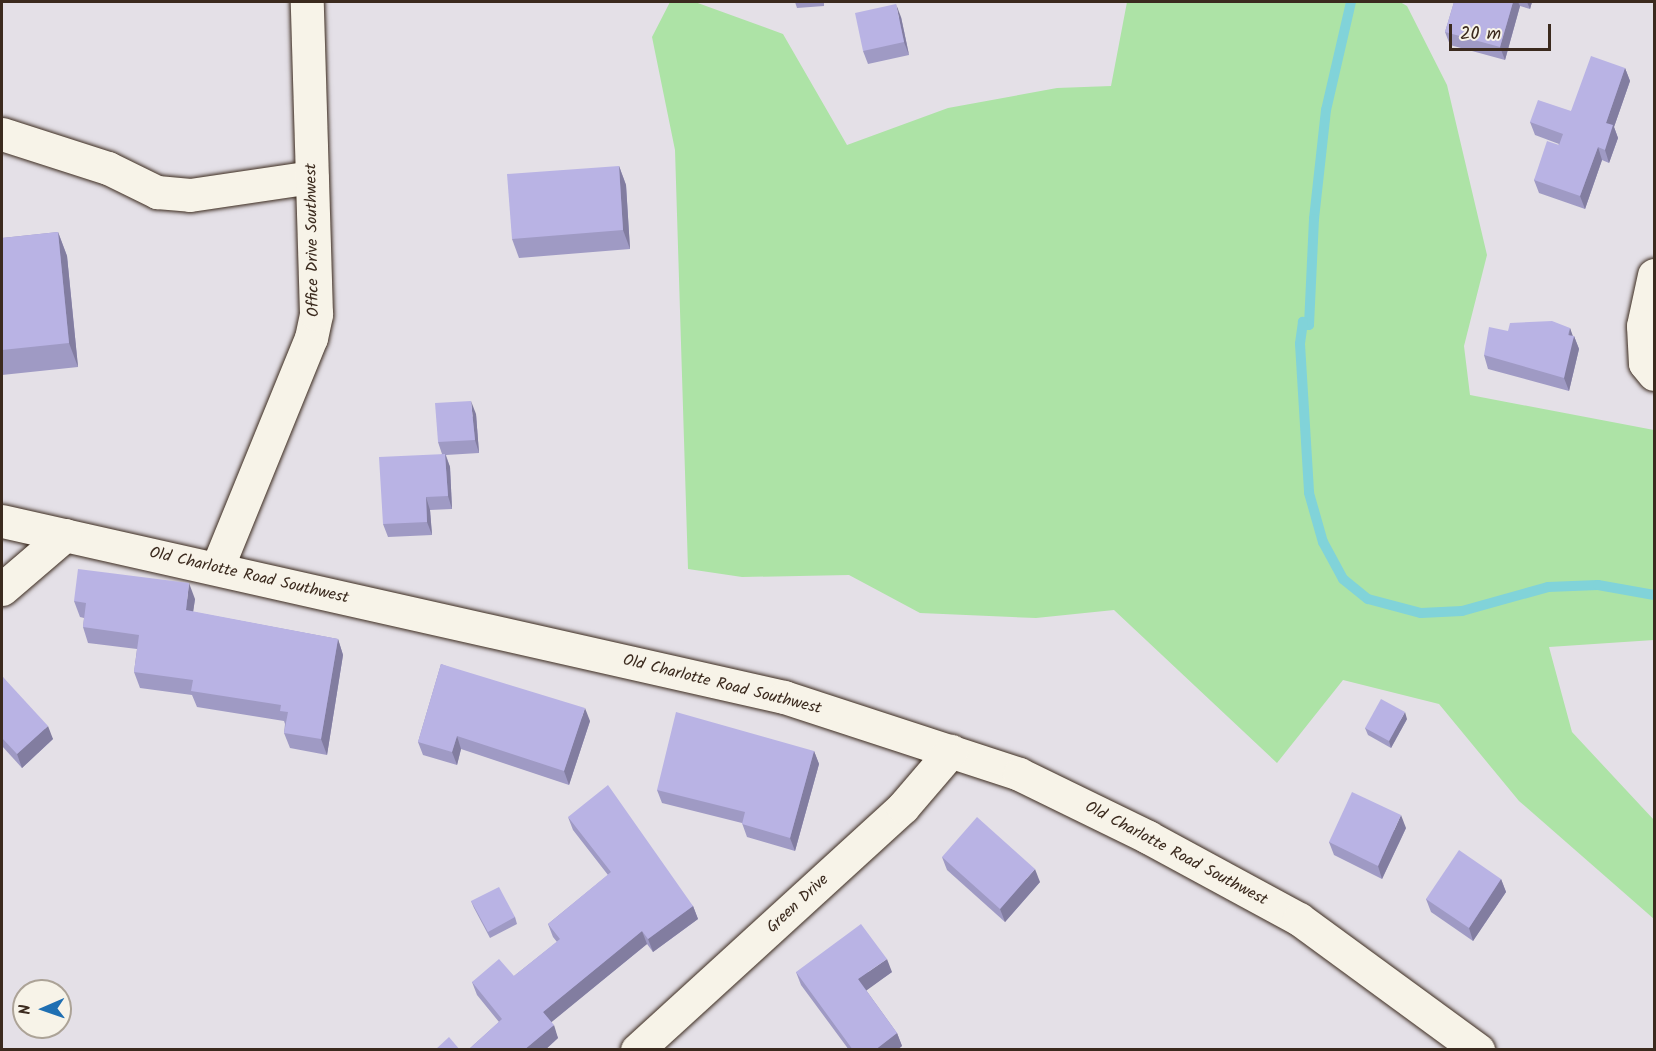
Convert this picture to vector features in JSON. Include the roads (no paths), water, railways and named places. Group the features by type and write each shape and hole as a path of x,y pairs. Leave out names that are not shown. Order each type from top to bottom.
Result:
{"street":[{"name":"Office Drive Southwest","path":"217,568 311,338 316,314 307,2"},
{"path":"2,134 108,168 157,192 190,195 312,177"},
{"path":"1654,275 1643,326 1645,363 1654,374"},
{"name":"Old Charlotte Road Southwest","path":"2,521 784,698 1019,774 1148,837 1299,919 1478,1050"},
{"path":"2,590 65,535"},
{"name":"Green Drive","path":"637,1050 903,807 951,751"}],"waterway":[{"path":"1351,2 1326,110 1314,219 1309,325 1303,322 1300,344 1309,493 1323,542 1343,579 1368,599 1421,613 1462,611 1548,587 1598,585 1654,595"}]}
